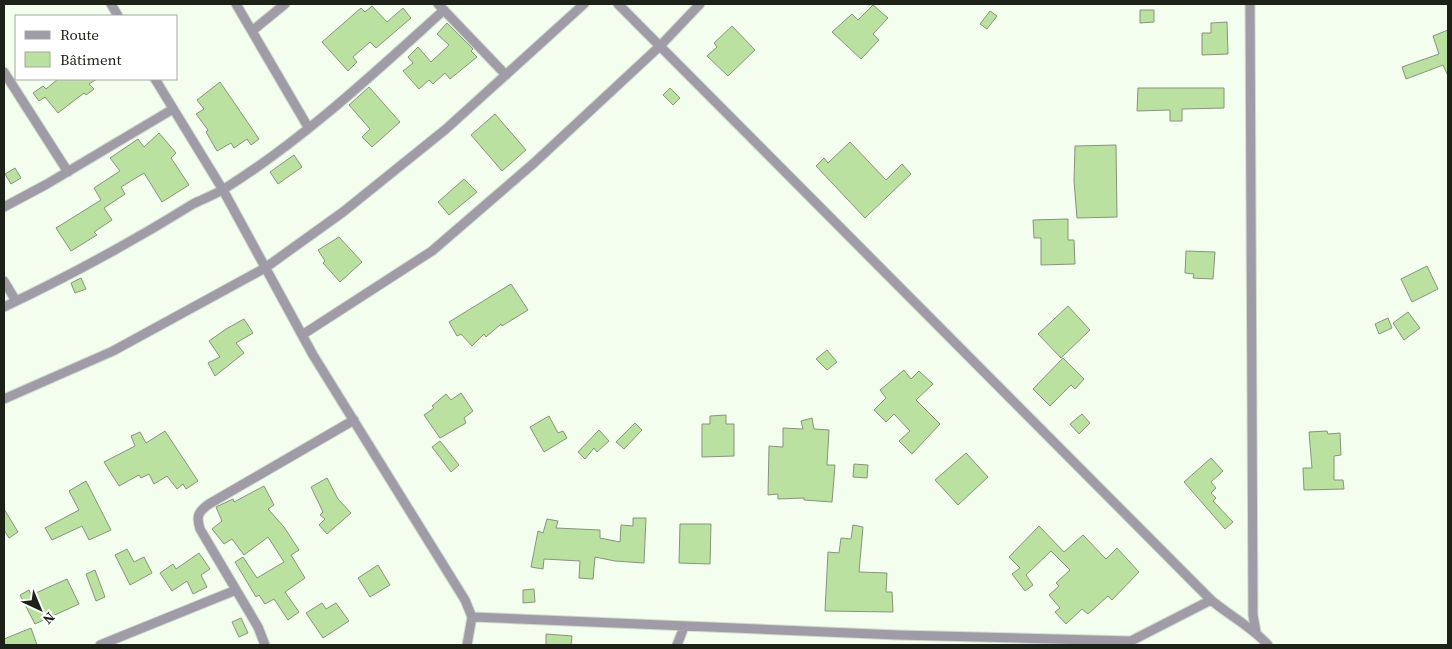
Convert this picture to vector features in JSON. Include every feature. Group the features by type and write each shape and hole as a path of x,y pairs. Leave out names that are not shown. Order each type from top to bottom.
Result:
{"street":[{"path":"110,4 117,15"},
{"path":"236,4 308,127"},
{"path":"252,31 285,4"},
{"path":"4,399 112,351 265,268 343,212 417,153 584,4"},
{"path":"618,4 1212,600 1232,617 1256,632 1268,645"},
{"path":"302,335 432,251 534,162 660,46 700,4"},
{"path":"1250,4 1253,605 1256,632"},
{"path":"4,307 88,266 197,202 223,190 371,78 441,7 506,75"},
{"path":"4,72 68,172"},
{"path":"156,80 223,190 302,335 465,600 472,617 468,645"},
{"path":"4,207 68,172 173,109"},
{"path":"4,281 16,301"},
{"path":"265,645 258,627 200,529 197,518 200,510 354,420"},
{"path":"100,645 236,590"},
{"path":"472,617 684,627 1126,643 1212,600"},
{"path":"677,645 684,627"}],"building":[{"path":"873,5 888,18 873,34 879,40 861,59 832,32 852,14 858,20"},
{"path":"372,6 387,22 403,8 411,18 376,48 370,42 353,57 357,62 348,71 322,42 361,8 365,12"},
{"path":"1140,10 1154,10 1154,22 1140,23"},
{"path":"990,11 997,16 987,29 980,24"},
{"path":"1227,22 1228,54 1202,55 1202,33 1211,33 1211,23"},
{"path":"447,23 473,49 471,51 477,57 450,79 445,73 433,84 429,80 419,89 403,71 413,63 408,57 418,47 431,62 449,45 437,34"},
{"path":"732,26 755,50 728,76 707,56 717,47 714,43"},
{"path":"1448,30 1448,76 1443,65 1406,79 1402,67 1439,54 1433,36"},
{"path":"57,80 95,80 89,84 94,89 86,95 84,93 58,113 45,97 39,101 33,93 43,86 46,89"},
{"path":"220,82 259,139 251,145 247,139 234,148 231,143 217,151 206,132 208,130 196,114 204,109 197,100"},
{"path":"369,87 400,122 372,147 362,137 370,129 349,105"},
{"path":"670,88 680,98 673,105 663,95"},
{"path":"1138,88 1224,88 1224,108 1182,109 1182,121 1170,121 1170,110 1137,111"},
{"path":"495,114 526,150 502,171 471,135"},
{"path":"159,133 176,153 171,158 189,185 162,202 144,173 121,187 125,194 104,208 112,220 94,232 97,235 71,251 56,228 101,200 94,188 120,171 110,158 138,139 144,147"},
{"path":"850,142 886,180 902,164 911,174 865,218 816,166 824,158 828,163"},
{"path":"1116,145 1117,217 1077,218 1074,181 1075,146"},
{"path":"294,155 302,167 278,184 270,172"},
{"path":"15,168 21,178 11,184 5,174"},
{"path":"464,179 477,192 449,215 438,202"},
{"path":"1068,219 1068,240 1074,240 1075,264 1041,265 1041,238 1034,238 1033,220"},
{"path":"339,237 362,262 340,282 323,263 325,261 318,250"},
{"path":"1186,251 1215,252 1213,279 1193,278 1194,274 1185,273"},
{"path":"1427,266 1438,289 1412,302 1401,279"},
{"path":"81,278 86,289 75,293 71,283"},
{"path":"511,284 528,310 502,326 501,324 486,337 484,334 472,346 461,334 457,336 449,322"},
{"path":"1068,306 1090,330 1061,358 1038,334"},
{"path":"1408,312 1420,328 1404,340 1393,323"},
{"path":"1388,318 1392,328 1379,334 1375,324"},
{"path":"244,319 253,333 236,343 244,353 215,376 208,363 220,357 209,341"},
{"path":"827,350 837,362 827,370 816,359"},
{"path":"1063,358 1084,379 1075,389 1071,385 1050,406 1033,389"},
{"path":"904,370 911,379 919,371 933,384 916,400 940,424 912,454 899,441 910,431 894,414 886,422 874,410 886,398 880,390"},
{"path":"461,393 473,411 464,418 466,423 440,438 424,415 434,408 432,406 446,394 451,400"},
{"path":"1082,414 1090,423 1079,434 1070,424"},
{"path":"726,415 726,424 734,424 734,456 702,457 702,424 710,424 710,416"},
{"path":"549,416 558,433 563,431 567,438 544,452 530,427"},
{"path":"812,418 814,429 829,430 827,465 835,465 832,502 804,500 804,498 778,499 778,494 768,495 769,446 783,447 783,428 803,429 801,421"},
{"path":"635,423 642,430 624,449 616,442"},
{"path":"599,430 609,441 597,452 594,448 585,459 578,452"},
{"path":"165,431 198,481 186,489 183,484 177,489 167,476 154,484 149,474 141,478 139,475 119,486 104,462 135,446 131,436 140,432 146,443"},
{"path":"1327,431 1328,434 1340,433 1341,455 1334,456 1334,480 1343,480 1344,489 1304,490 1303,468 1312,468 1309,432"},
{"path":"440,441 459,465 451,472 432,447"},
{"path":"966,453 988,477 958,505 935,480"},
{"path":"1211,458 1223,471 1211,482 1216,488 1211,493 1216,498 1213,501 1233,522 1225,529 1184,482"},
{"path":"854,464 868,465 867,478 853,477"},
{"path":"327,478 338,499 351,513 327,534 319,525 325,519 320,515 323,512 311,487"},
{"path":"86,481 111,530 89,540 82,526 52,540 45,528 79,510 69,491"},
{"path":"264,486 274,505 268,509 284,527 299,550 291,555 305,578 285,592 299,612 288,620 274,599 265,604 259,595 256,597 235,562 243,557 257,578 284,562 268,537 244,555 232,539 224,544 212,529 222,521 216,507 233,499 234,502"},
{"path":"4,509 18,532 9,538 4,530"},
{"path":"633,518 646,518 644,563 615,561 595,557 593,579 579,578 580,561 544,559 543,569 531,567 538,531 543,533 547,519 558,521 556,528 600,530 600,538 620,542 621,525 633,526"},
{"path":"680,524 711,524 710,564 679,563"},
{"path":"853,525 863,527 859,572 887,573 886,592 892,592 893,612 825,611 828,552 839,553 841,538 851,539"},
{"path":"1039,526 1064,552 1083,535 1106,559 1117,548 1139,572 1112,600 1108,596 1088,614 1082,609 1066,624 1055,612 1060,608 1049,595 1059,586 1056,583 1070,570 1051,551 1026,575 1033,585 1025,591 1012,574 1020,568 1009,557"},
{"path":"127,549 134,562 144,557 152,573 130,585 115,555"},
{"path":"199,553 210,569 201,575 207,587 193,594 187,581 172,591 160,573 173,564 176,569"},
{"path":"378,565 390,585 370,597 358,578"},
{"path":"95,570 105,597 96,601 86,574"},
{"path":"67,579 79,604 35,624 20,595 29,590 31,595"},
{"path":"534,589 535,602 523,603 523,590"},
{"path":"322,603 326,609 336,603 349,621 323,638 306,613"},
{"path":"241,618 248,633 239,637 232,622"},
{"path":"31,628 37,645 4,645 4,639"},
{"path":"546,634 572,636 571,645 546,645"}]}
